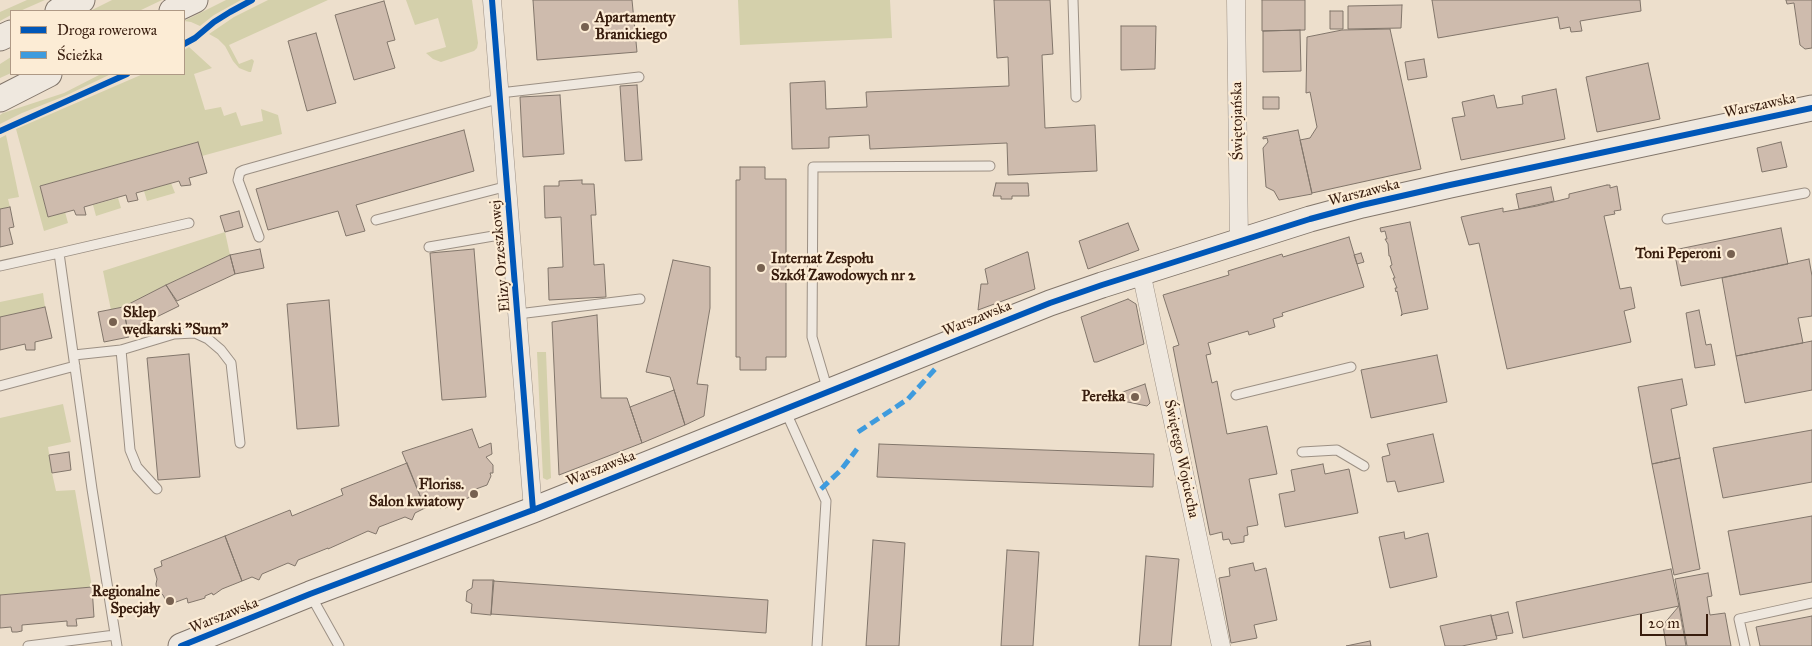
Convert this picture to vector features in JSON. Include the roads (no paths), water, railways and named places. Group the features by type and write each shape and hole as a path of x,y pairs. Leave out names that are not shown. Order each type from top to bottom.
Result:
{"street":[{"path":"60,10 82,0"},
{"path":"174,10 195,0"},
{"name":"Elizy Orzeszkowej","path":"492,0 533,510"},
{"name":"Świętojańska","path":"1236,0 1239,242"},
{"path":"0,99 47,75"},
{"name":"Warszawska","path":"181,646 310,594 533,510 1050,303 1141,272 1310,219 1450,185 1812,108"},
{"name":"Świętego Wojciecha","path":"1141,272 1221,646"}],"lane":[{"path":"1073,0 1076,97"},
{"path":"259,237 238,180 240,172 244,170 500,95 639,77"},
{"path":"828,391 812,337 813,167 990,166"},
{"path":"376,220 508,186"},
{"path":"1667,219 1805,193"},
{"path":"0,266 190,223"},
{"path":"429,247 511,233"},
{"path":"59,253 92,488 117,646"},
{"path":"518,314 640,299"},
{"path":"74,355 121,350 174,334 195,333 208,339 221,350 231,363 240,443"},
{"path":"121,350 130,450 137,467 157,489"},
{"path":"0,386 75,366"},
{"path":"1236,395 1351,367"},
{"path":"785,409 826,501 817,646"},
{"path":"1302,452 1337,450 1364,466"},
{"path":"310,594 339,646"},
{"path":"1745,646 1740,619 1812,603"},
{"path":"28,646 115,635"}],"place":[{"name":"Apartamenty Branickiego","path":"585,27"},
{"name":"Toni Peperoni","path":"1731,254"},
{"name":"Internat Zespołu Szkół Zawodowych nr 2","path":"761,268"},
{"name":"Sklep wędkarski \"Sum\"","path":"113,322"},
{"name":"Perełka","path":"1135,397"},
{"name":"Floriss. Salon kwiatowy","path":"474,494"},
{"name":"Regionalne Specjały","path":"170,601"}]}
